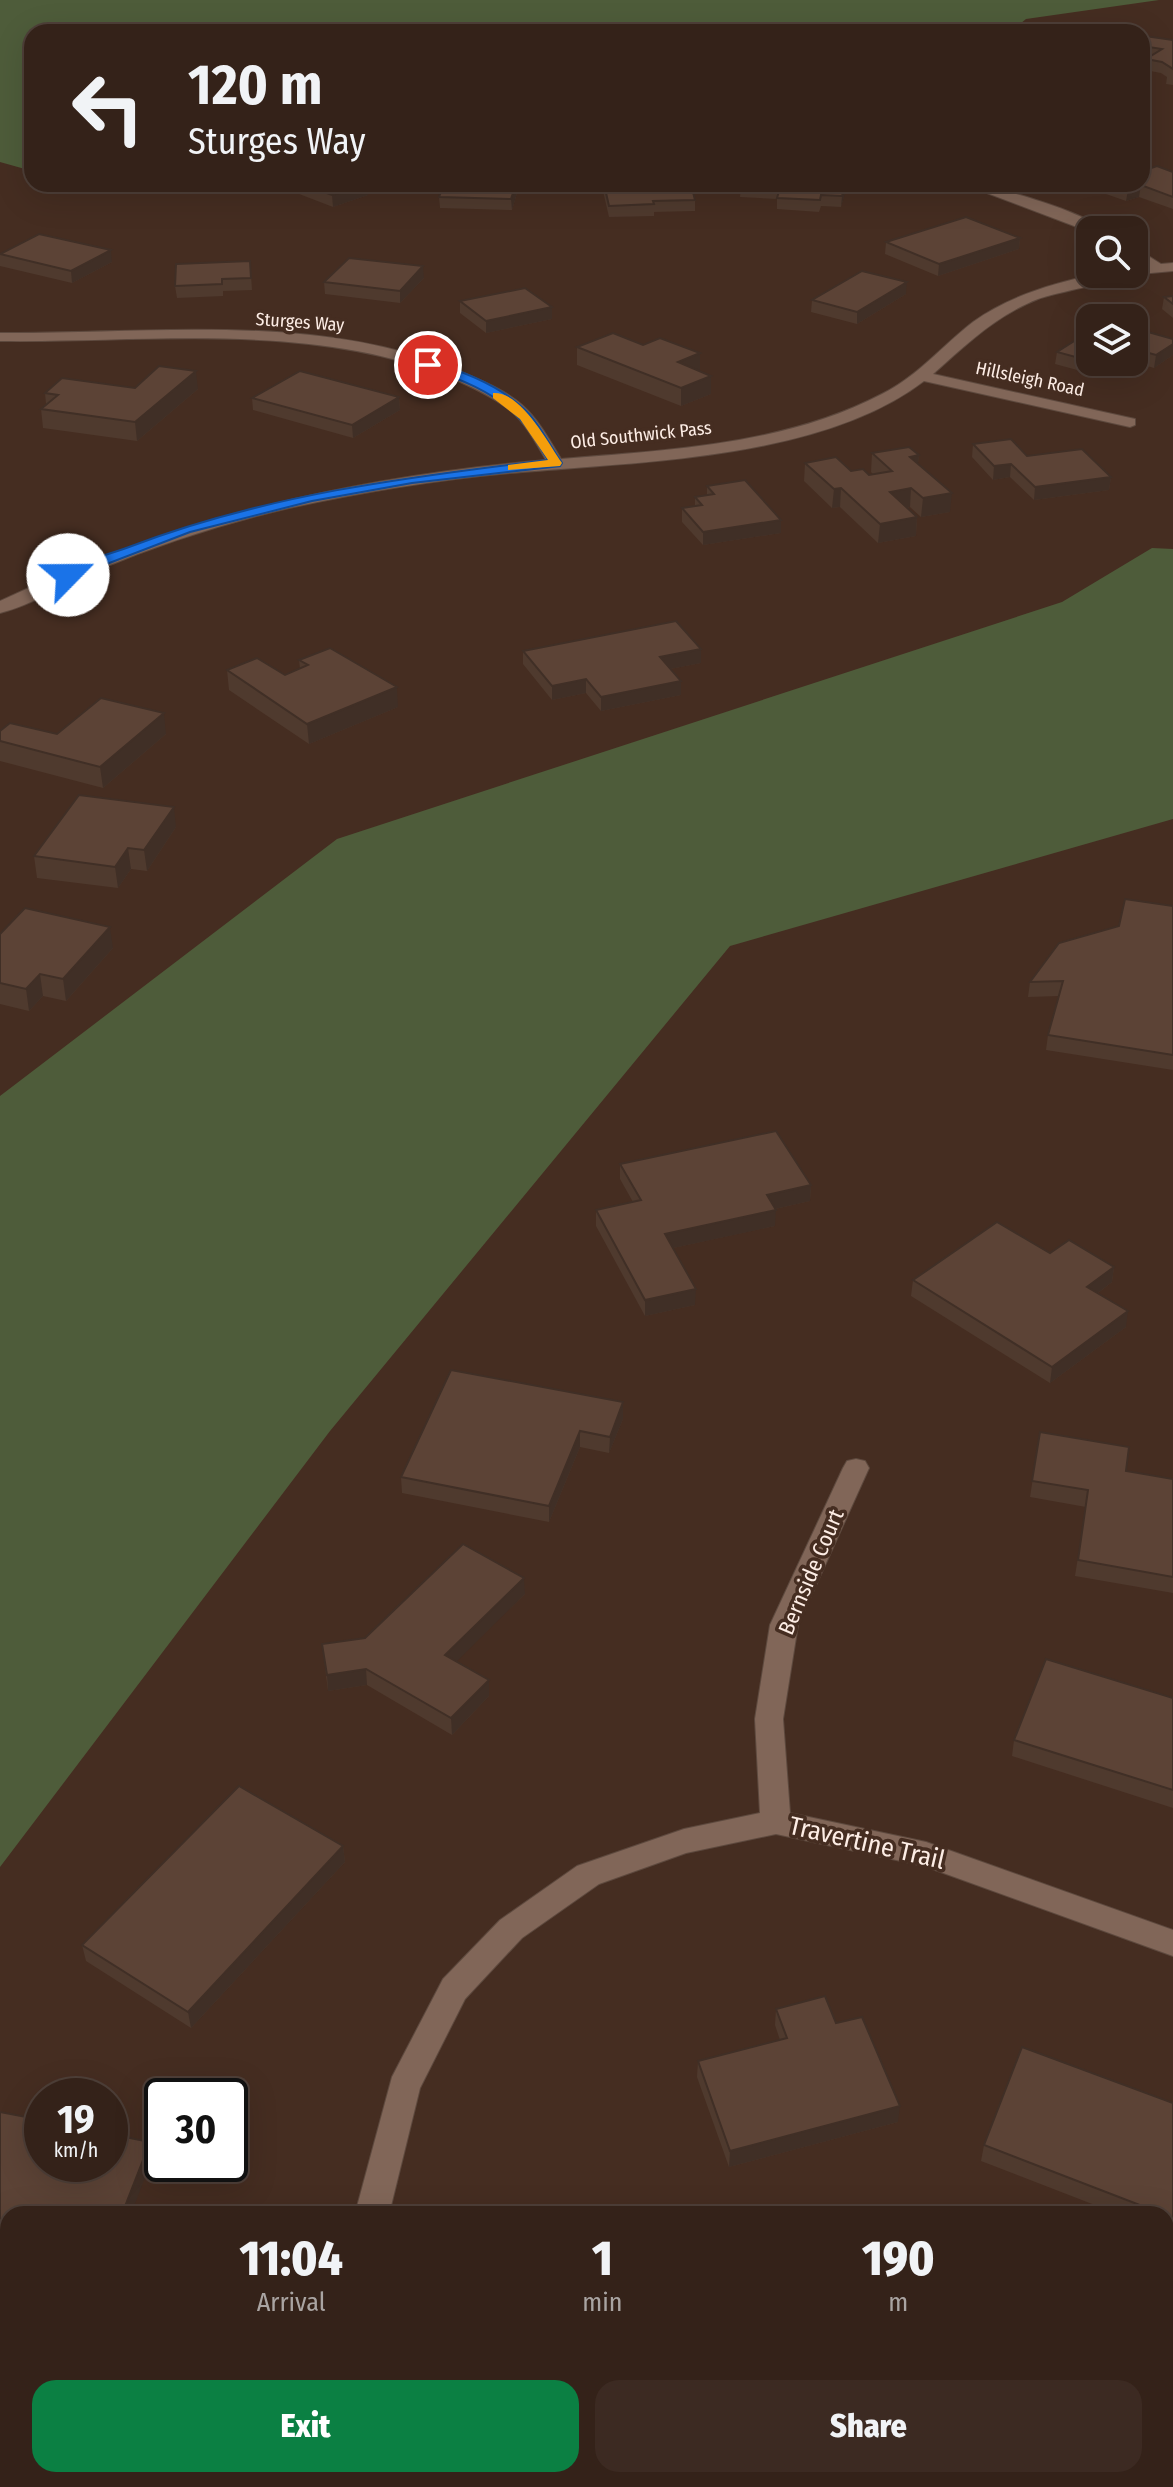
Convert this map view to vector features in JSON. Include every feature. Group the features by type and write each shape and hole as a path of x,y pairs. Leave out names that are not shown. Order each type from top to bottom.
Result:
{"street":[{"path":"994,192 1076,221"},
{"path":"1148,261 1157,268"},
{"path":"1148,270 1173,267"},
{"name":"Old Southwick Pass","path":"0,608 118,553 240,514 388,483 683,452 780,436 863,409 922,376 987,318 1076,284"},
{"name":"Sturges Way","path":"0,337 276,337 356,346 402,356 461,375 502,398 525,416 556,463"},
{"name":"Hillsleigh Road","path":"922,376 1130,422"},
{"name":"Bernside Court","path":"776,1822 769,1719 784,1625 856,1468"},
{"name":"Travertine Trail","path":"374,2206 404,2087 454,1989 511,1929 588,1875 684,1841 776,1822 926,1854 1173,1943"}],"green space":[{"path":"0,0 1159,0 1026,19 1020,24 24,24 24,169 0,162"},
{"path":"1152,548 1173,549 1173,819 730,946 330,1431 0,1867 0,1096 337,839 1062,602"}],"building":[{"path":"1150,37 1173,40 1173,69 1150,60 1150,56 1162,49 1150,47"},
{"path":"1157,166 1173,172 1173,197 1150,188 1150,168"},
{"path":"441,192 513,192 511,199 439,197"},
{"path":"606,192 693,192 695,200 653,201 654,204 609,206"},
{"path":"779,192 843,192 842,196 821,195 820,200 777,198"},
{"path":"966,217 1020,238 939,264 886,242"},
{"path":"39,234 111,250 71,271 0,254"},
{"path":"349,258 423,266 400,291 324,282"},
{"path":"250,261 251,278 222,279 222,284 175,286 176,264"},
{"path":"862,271 907,282 857,312 812,300"},
{"path":"525,288 552,307 486,321 460,301"},
{"path":"1148,332 1173,339 1173,344 1156,355 1148,353"},
{"path":"613,333 643,345 660,338 700,353 678,362 711,376 681,388 577,347"},
{"path":"1076,340 1076,357 1057,352"},
{"path":"159,366 196,371 135,422 41,409 58,395 45,393 62,378 135,388"},
{"path":"300,371 399,397 352,425 252,398"},
{"path":"1011,439 1027,456 1082,449 1111,477 1035,487 1011,464 994,466 973,444"},
{"path":"909,447 919,455 910,457 952,493 923,498 911,488 890,492 917,517 880,524 841,488 834,489 805,463 836,457 851,471 863,469 869,475 892,471 872,453"},
{"path":"745,480 781,520 703,532 682,508 702,505 695,497 714,494 707,486"},
{"path":"676,621 701,649 660,657 681,681 601,697 586,679 552,686 523,651"},
{"path":"330,648 397,687 307,724 227,670 257,658 285,675 308,665 299,660"},
{"path":"101,698 164,713 100,767 0,741 0,731 10,723 57,734"},
{"path":"79,795 174,807 144,850 128,848 115,867 34,856"},
{"path":"1125,899 1173,906 1173,1055 1048,1035 1063,981 1030,982 1059,943 1119,926"},
{"path":"25,908 110,927 63,979 40,974 26,989 0,983 0,934"},
{"path":"776,1131 811,1185 767,1195 776,1210 665,1234 696,1289 645,1300 596,1210 641,1200 620,1164"},
{"path":"997,1222 1050,1253 1069,1240 1114,1267 1087,1287 1128,1311 1052,1367 913,1280"},
{"path":"451,1370 623,1402 610,1437 580,1431 549,1506 401,1477"},
{"path":"1040,1432 1129,1447 1126,1471 1173,1479 1173,1577 1078,1560 1088,1490 1032,1481"},
{"path":"463,1544 524,1578 445,1655 489,1680 451,1718 366,1669 327,1675 322,1644 365,1638"},
{"path":"1046,1659 1173,1698 1173,1790 1014,1740"},
{"path":"239,1786 343,1846 188,2012 82,1945"},
{"path":"825,1996 836,2023 862,2017 900,2106 730,2151 698,2061 787,2038 776,2009"},
{"path":"1022,2047 1173,2103 1173,2206 1142,2206 984,2145"},
{"path":"0,2112 24,2117 24,2182 128,2182 128,2138 144,2141 144,2157 125,2206 0,2206"}],"slow traffic":[{"path":"498,395 525,416 556,463 513,468"}],"route":[{"path":"68,575 186,529 312,497 388,483 556,463 525,416 502,398 461,375 428,365"}]}
